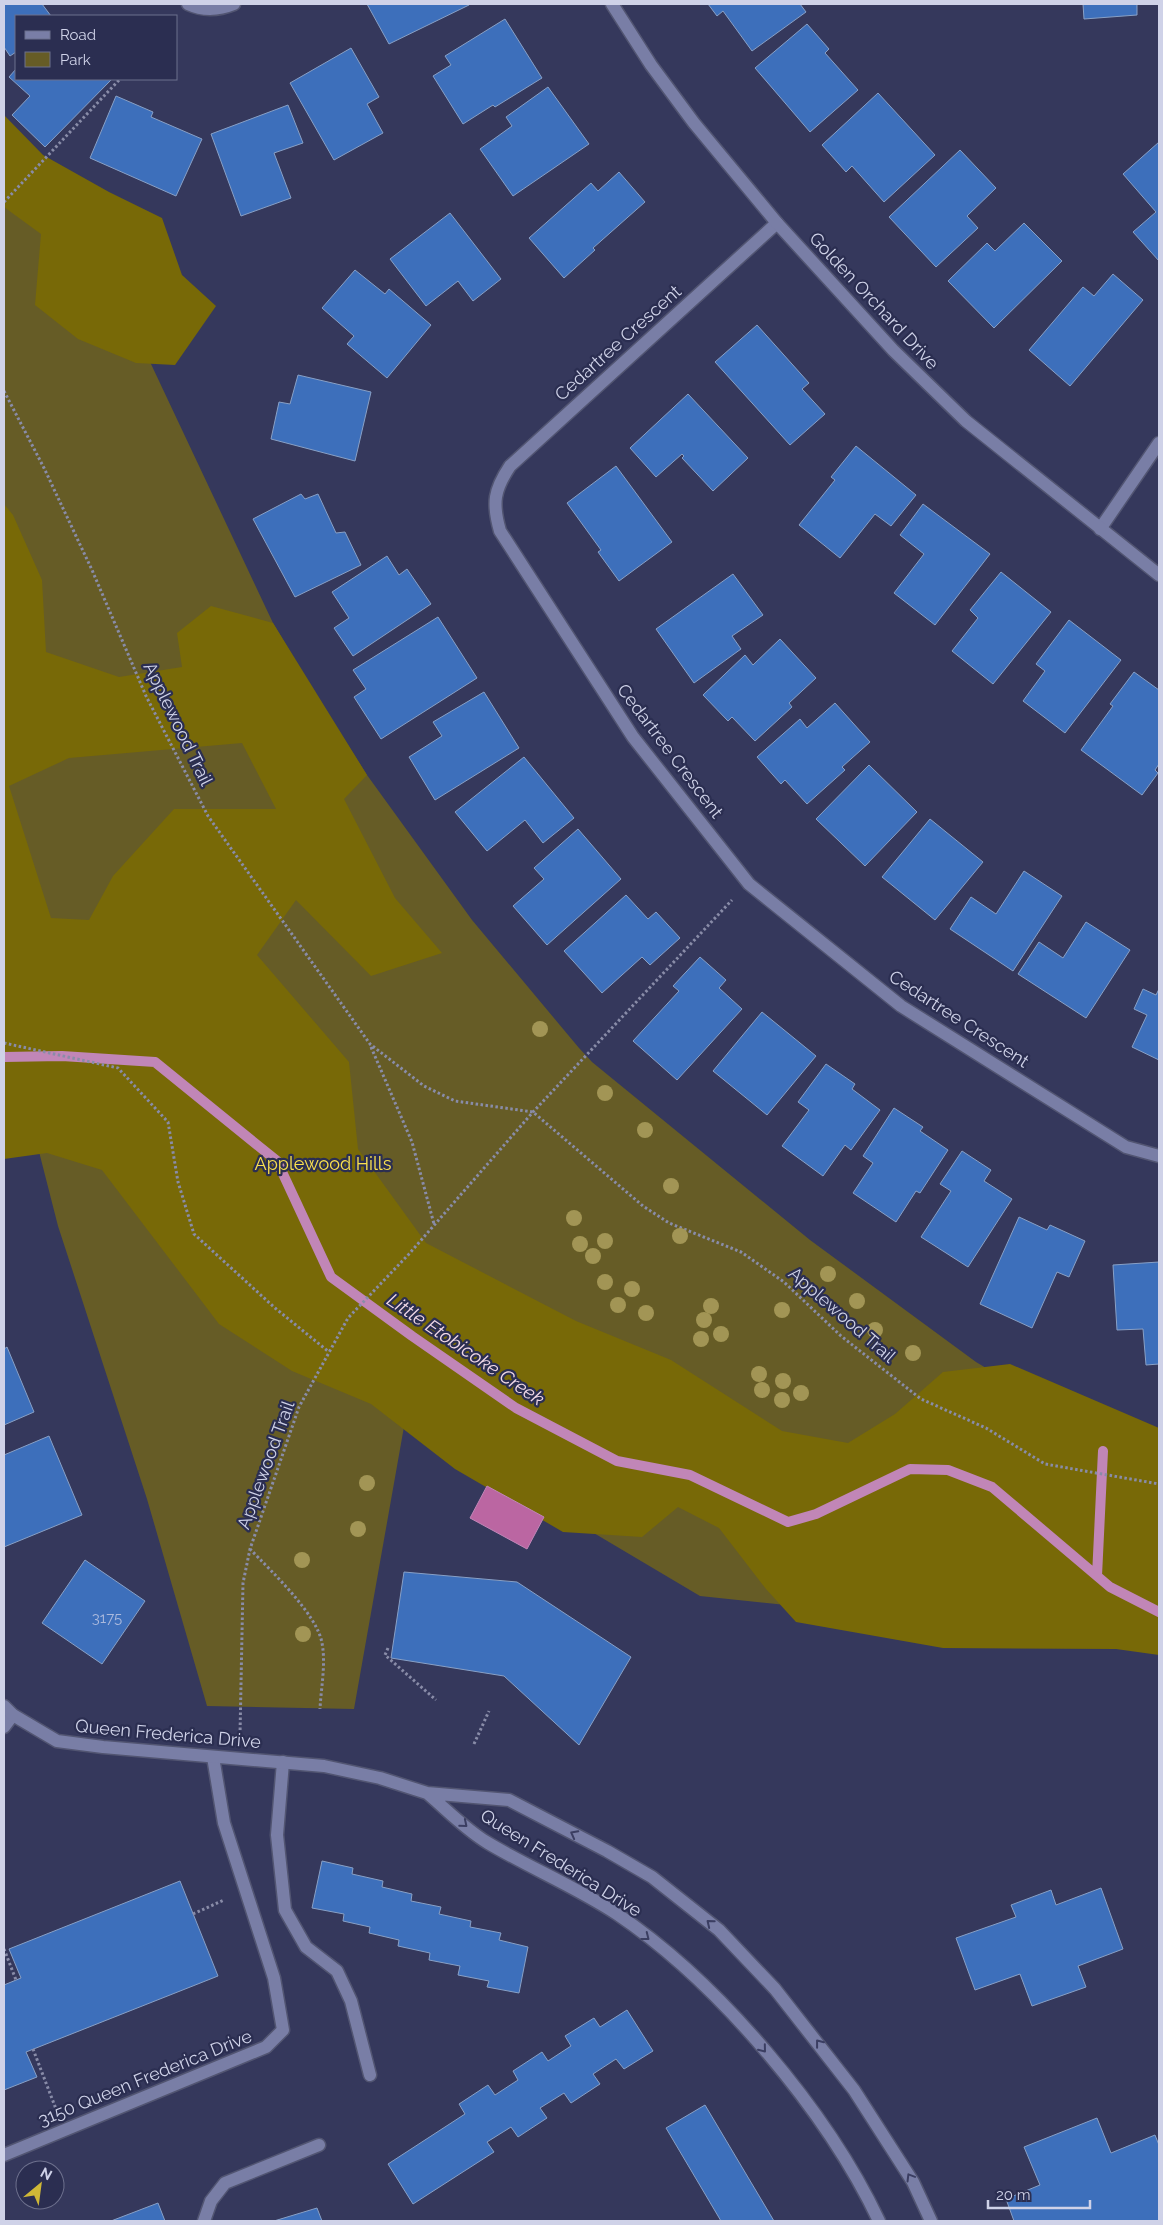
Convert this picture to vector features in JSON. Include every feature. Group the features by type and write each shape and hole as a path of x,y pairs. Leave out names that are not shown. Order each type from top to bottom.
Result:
{"street":[{"path":"188,4 196,8 216,9 234,4"},
{"name":"Golden Orchard Drive","path":"612,4 651,64 694,123 777,223 893,350 960,415 1159,575"},
{"name":"Cedartree Crescent","path":"777,223 520,454 499,482 494,498 500,531 633,737 749,884 901,1006 1126,1147 1159,1156"},
{"path":"1100,529 1159,443"},
{"path":"4,1727 8,1710"},
{"name":"Queen Frederica Drive","path":"8,1710 57,1740 103,1747 282,1762 343,1770 389,1780 427,1792 509,1800 652,1877 719,1930 775,1989 854,2090 913,2182 931,2221"},
{"name":"3150 Queen Frederica Drive","path":"4,2155 266,2047 284,2030 274,1978 224,1823 212,1757"},
{"path":"282,1762 277,1835 285,1910 306,1948 337,1971 351,2001 370,2075"},
{"name":"Queen Frederica Drive","path":"427,1792 486,1842 582,1893 618,1915 663,1950 715,1996 757,2043 817,2116 864,2191 878,2221"},
{"path":"204,2221 211,2201 225,2183 319,2145"}],"path":[{"path":"4,202 119,80"},
{"name":"Applewood Trail","path":"4,391 44,468 92,570 146,696 208,816 370,1044 412,1142 435,1224"},
{"path":"533,1112 724,908 749,884"},
{"path":"4,1043 118,1068 168,1122 178,1182 194,1234 275,1308 329,1352"},
{"name":"Applewood Trail","path":"370,1044 424,1086 455,1101 533,1112 643,1206 669,1224 703,1235 741,1252 784,1282 841,1336 921,1399 986,1428 1045,1464 1118,1475 1159,1484"},
{"name":"Applewood Trail","path":"240,1758 239,1704 243,1583 250,1549 299,1407 348,1318 409,1254 533,1112"},
{"path":"250,1549 311,1617 318,1633 324,1654 320,1709"},
{"path":"388,1648 385,1656 436,1700"},
{"path":"474,1744 489,1711"},
{"path":"193,1914 246,1891"},
{"path":"4,1949 16,1980"},
{"path":"33,2049 64,2130"}],"green space":[{"path":"4,115 43,155 109,192 162,218 182,275 216,306 175,365 136,363 78,339 35,305 41,234 4,207"},
{"name":"Applewood Hills","path":"4,190 43,228 151,364 273,623 367,775 472,920 592,1062 810,1240 976,1362 1089,1429 1159,1644 700,1596 405,1421 354,1709 207,1706 147,1499 58,1226 35,1136 4,1102"},
{"path":"4,504 13,515 42,580 46,652 119,677 182,667 177,633 211,606 273,623 367,775 344,799 395,898 442,953 371,976 296,900 257,955 349,1062 358,1149 426,1243 576,1321 671,1360 782,1431 848,1443 895,1414 943,1372 1010,1364 1159,1428 1159,1655 1116,1649 943,1648 796,1622 766,1589 719,1528 678,1507 642,1537 563,1532 455,1469 371,1404 292,1371 219,1324 102,1170 47,1153 4,1159","holes":["242,743 276,809 174,809 113,876 89,920 51,918 9,786 69,758"]}],"shaded area":[{"path":"487,1486 544,1517 527,1549 470,1518"}],"building":[{"path":"4,4 42,4 50,15 15,15 15,53 10,56 4,47"},
{"path":"367,4 468,4 469,5 389,44"},
{"path":"708,4 800,4 806,12 752,51 723,11 717,16"},
{"path":"1083,4 1137,4 1137,15 1084,19"},
{"path":"505,19 542,78 463,124 433,76 451,65 445,56"},
{"path":"807,24 829,49 825,53 858,90 810,132 755,68"},
{"path":"351,48 379,97 367,104 383,133 334,160 290,83"},
{"path":"15,70 15,80 111,80 45,147 12,115 30,96 9,77"},
{"path":"548,87 589,144 513,196 480,149 512,126 506,117"},
{"path":"878,93 935,155 884,202 852,166 846,172 822,145"},
{"path":"116,96 153,112 151,117 202,139 176,196 90,158"},
{"path":"288,105 303,143 274,153 291,198 241,216 211,134"},
{"path":"1159,142 1159,261 1133,232 1156,212 1123,174"},
{"path":"960,150 996,188 967,216 978,228 936,267 889,217"},
{"path":"619,172 645,202 593,248 595,250 564,278 529,238 591,183 598,191"},
{"path":"450,213 501,279 473,301 458,281 426,306 390,259"},
{"path":"1024,223 1062,261 994,328 948,281 987,243 995,251"},
{"path":"355,270 385,294 389,289 431,325 387,378 347,344 354,336 322,308"},
{"path":"1113,274 1143,300 1070,386 1029,350 1083,287 1094,296"},
{"path":"757,325 809,383 802,389 825,414 790,445 715,362"},
{"path":"298,375 371,392 355,461 271,439 279,402 290,404"},
{"path":"688,394 748,458 713,491 682,458 684,456 682,454 656,477 630,448"},
{"path":"856,446 916,495 891,526 875,514 840,558 799,525 835,480 831,477"},
{"path":"616,466 672,542 619,581 598,552 601,550 567,503"},
{"path":"301,494 305,499 318,494 336,533 345,532 361,565 295,597 253,519"},
{"path":"923,504 990,554 935,625 894,593 924,554 900,535"},
{"path":"387,556 399,575 407,569 431,604 353,656 334,628 349,618 332,592"},
{"path":"1001,572 1051,612 993,684 952,651 978,618 970,610"},
{"path":"733,574 763,615 732,636 741,649 694,683 656,629"},
{"path":"438,617 477,678 381,739 354,697 366,689 353,670"},
{"path":"1069,620 1121,660 1065,733 1023,701 1045,671 1036,664"},
{"path":"780,639 816,678 789,703 792,707 755,741 732,717 728,721 703,695 745,655 753,665"},
{"path":"1134,672 1159,690 1159,764 1155,770 1158,773 1142,795 1081,750 1113,706 1110,704"},
{"path":"484,692 519,748 435,800 409,757 442,736 433,722"},
{"path":"835,703 870,742 842,767 845,770 807,804 785,780 781,784 757,757 800,719 807,728"},
{"path":"524,757 574,818 543,843 525,820 487,851 455,812"},
{"path":"869,765 917,812 865,866 816,819"},
{"path":"930,819 983,862 935,920 882,877"},
{"path":"578,829 621,879 547,945 513,906 544,879 534,868"},
{"path":"1024,871 1062,896 1013,971 950,929 971,897 996,914"},
{"path":"626,895 648,919 656,912 680,938 650,965 642,957 602,993 564,951"},
{"path":"1086,922 1130,950 1086,1018 1018,974 1039,942 1063,958"},
{"path":"700,957 726,980 719,988 742,1009 677,1080 633,1041 679,991 673,986"},
{"path":"1143,989 1156,995 1159,989 1159,1060 1132,1047 1147,1015 1134,1009"},
{"path":"762,1012 816,1056 767,1115 713,1071"},
{"path":"826,1064 855,1084 852,1089 880,1110 851,1150 845,1145 823,1176 782,1146 809,1110 798,1102"},
{"path":"894,1108 923,1127 920,1131 948,1150 920,1193 916,1191 896,1222 853,1193 873,1163 863,1156"},
{"path":"962,1151 991,1170 984,1181 1012,1199 968,1267 921,1237 951,1191 940,1184"},
{"path":"1019,1217 1047,1230 1050,1225 1085,1241 1069,1277 1057,1272 1032,1328 980,1304"},
{"path":"1159,1262 1159,1364 1146,1365 1143,1329 1117,1330 1113,1265"},
{"path":"7,1347 34,1412 4,1425 4,1349"},
{"path":"49,1436 82,1515 4,1547 4,1455"},
{"path":"85,1560 145,1601 102,1664 42,1623"},
{"path":"404,1572 517,1582 631,1657 579,1745 504,1676 391,1658"},
{"path":"322,1861 353,1868 352,1874 383,1881 382,1887 412,1894 411,1901 441,1907 439,1914 471,1921 470,1927 501,1933 499,1940 528,1947 519,1993 487,1987 489,1981 458,1975 460,1966 429,1960 430,1953 398,1946 399,1940 369,1933 370,1927 343,1921 344,1914 312,1908"},
{"path":"180,1881 218,1976 26,2052 37,2077 4,2090 4,1985 21,1978 9,1949"},
{"path":"1101,1888 1123,1949 1078,1966 1086,1987 1032,2006 1020,1974 975,1990 956,1938 1016,1917 1011,1905 1051,1890 1056,1905"},
{"path":"627,2010 653,2051 624,2069 616,2059 593,2074 600,2084 571,2103 564,2093 540,2108 547,2118 518,2137 511,2127 487,2142 494,2152 413,2204 388,2164 465,2114 459,2104 488,2085 495,2095 518,2080 513,2071 542,2052 548,2061 571,2046 565,2036 594,2018 600,2027"},
{"path":"705,2105 774,2221 721,2221 666,2128"},
{"path":"1097,2118 1111,2153 1155,2135 1159,2145 1159,2221 1014,2221 1006,2199 1040,2185 1024,2147"},
{"path":"158,2203 165,2221 111,2221"},
{"path":"317,2208 322,2221 274,2221"}],"waterway":[{"name":"Little Etobicoke Creek","path":"4,1057 62,1056 155,1062 277,1161 331,1277 516,1408 617,1461 690,1475 788,1522 816,1514 910,1469 948,1470 992,1487 1110,1587 1159,1612"},
{"path":"1097,1576 1103,1451"}]}
